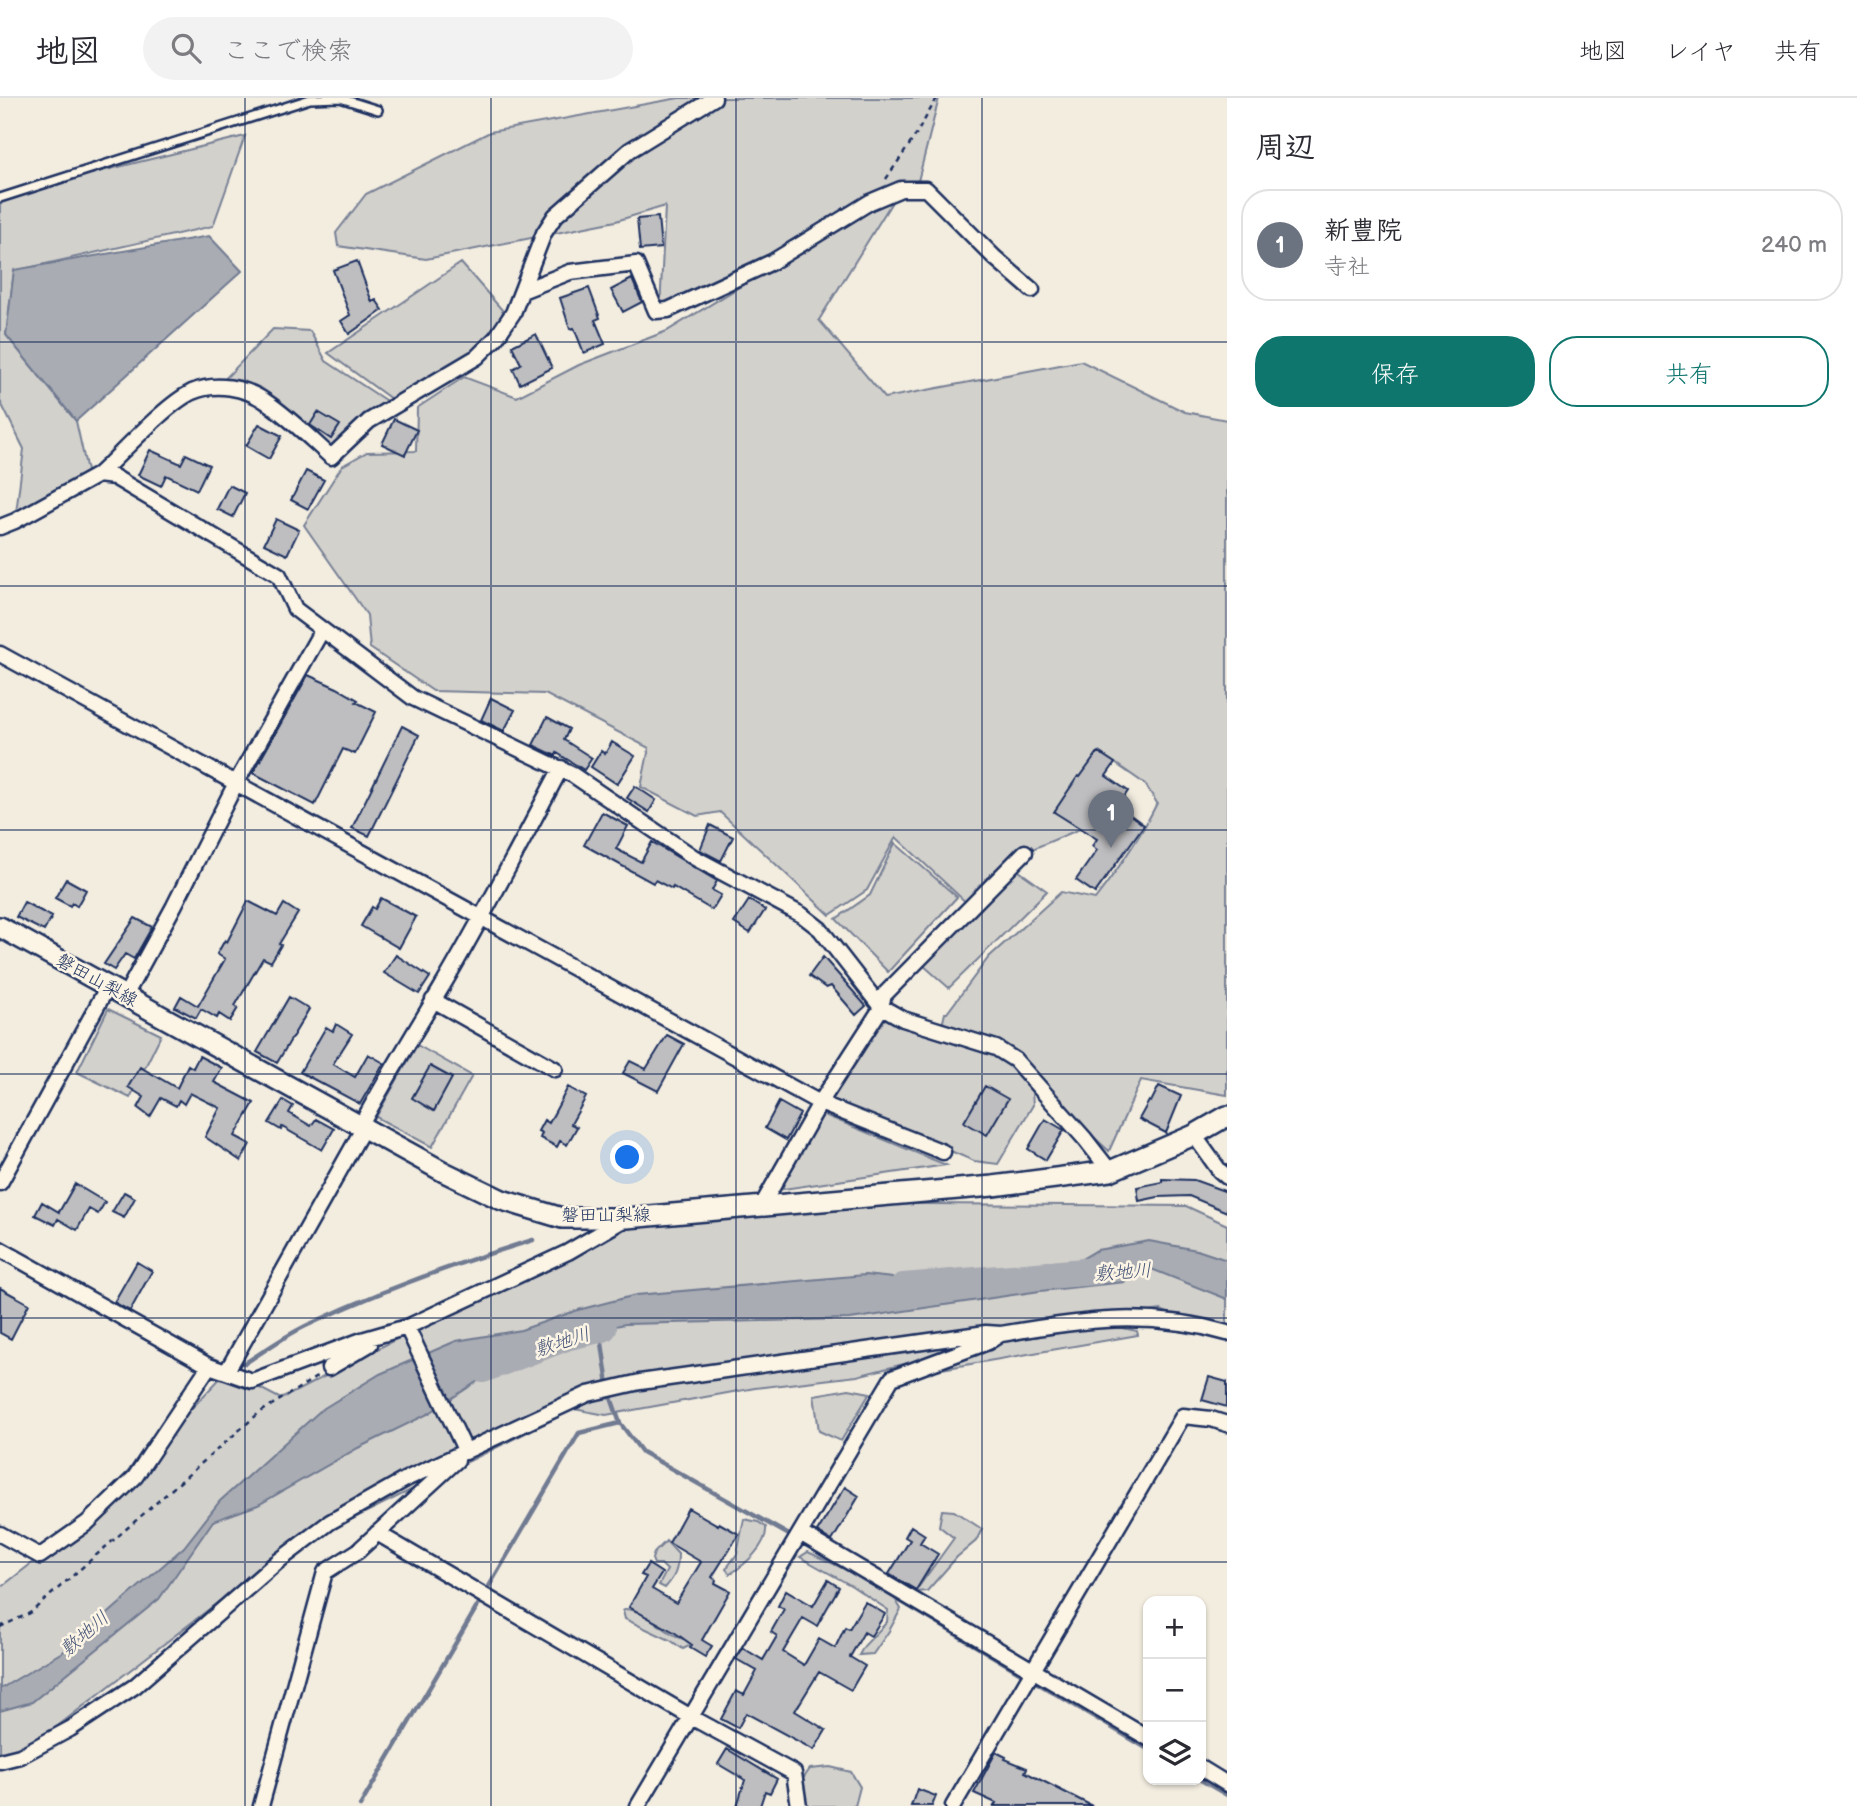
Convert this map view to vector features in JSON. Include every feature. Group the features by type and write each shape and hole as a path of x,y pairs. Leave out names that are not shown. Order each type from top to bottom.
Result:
{"main road":[{"name":"磐田山梨線","path":"0,927 444,1172 502,1200 562,1218 626,1218 993,1186 1110,1171 1194,1135 1227,1116"}],"street":[{"path":"0,527 99,475 168,410 192,392 218,386 244,390 263,399 331,457 369,421 477,357 502,330 513,313 544,233 555,216 630,150 714,98"},
{"path":"522,291 570,272 636,264 656,311 668,310 772,262 870,202 901,189 926,189 994,257 1032,290"},
{"path":"99,475 114,477 279,575 295,609 413,698 561,768 695,858 802,915 820,929 880,1006 903,1019 996,1048 1015,1060 1110,1171"},
{"path":"0,1183 117,991 174,906 236,783 322,629"},
{"path":"0,654 820,1102 943,1152"},
{"path":"227,1371 396,1059 482,916 561,768"},
{"path":"761,1206 820,1102 880,1010 884,995 1025,852"},
{"path":"433,1000 555,1069"},
{"path":"1194,1135 1227,1178"},
{"path":"0,1249 209,1366 251,1381 362,1340 389,1332 409,1332 568,1252 626,1218"},
{"path":"0,1762 20,1755 70,1729 135,1686 276,1563 330,1522 464,1447 587,1394 640,1382 1051,1325 1131,1318 1168,1320 1227,1333"},
{"path":"329,1368 389,1332"},
{"path":"409,1332 464,1447"},
{"path":"638,1806 892,1378 988,1342 1000,1334"},
{"path":"0,1534 40,1556 88,1523 135,1477 209,1366"},
{"path":"953,1806 1183,1416 1227,1424"},
{"path":"261,1806 325,1572 358,1551 464,1447"},
{"path":"377,1533 691,1717 793,1773 799,1806"},
{"path":"800,1533 1143,1735"},
{"path":"1206,1771 1227,1784"}],"lane":[{"path":"0,198 310,99 341,98 378,110"}],"path":[{"path":"870,202 915,138 937,98"},
{"path":"0,1628 30,1613 259,1413 329,1368"}],"shaded area":[{"path":"679,98 939,98 916,189 900,189 819,320 885,398 1081,361 1185,412 1227,420 1227,1095 1141,1080 1109,1151 1031,1079 1033,1105 998,1164 974,1161 831,1100 880,1010 941,1030 945,1013 989,957 1061,892 1095,899 1129,852 1157,803 1145,784 1099,752 1055,811 1080,829 1025,852 1012,866 1047,891 949,988 923,965 971,907 896,837 867,890 830,915 720,812 697,816 641,787 649,748 545,694 433,691 370,648 367,615 304,525 342,466 367,452 416,451 417,408 464,377 517,397 579,365 667,331 877,203 660,311 665,206 616,221 426,259 338,246 336,233 366,194 490,132"},
{"path":"245,136 213,226 14,271 6,335 76,421 89,480 15,521 24,449 0,401 0,196"},
{"path":"461,263 503,311 496,338 398,404 328,353"},
{"path":"273,329 310,331 326,361 394,406 327,454 265,395 218,386"},
{"path":"895,843 957,897 888,972 836,919 870,895"},
{"path":"108,1009 161,1035 130,1098 77,1072"},
{"path":"417,1045 472,1076 432,1147 376,1117"},
{"path":"822,1114 946,1165 777,1190"},
{"path":"803,1203 1186,1206 1227,1225 1227,1340 1161,1310 962,1339 979,1346 1109,1325 1137,1331 1138,1335 936,1370 918,1368 970,1347 857,1376 755,1388 606,1415 574,1409 278,1556 20,1755 0,1758 0,1588 55,1545 155,1447 227,1371 281,1399 614,1226"},
{"path":"849,1389 870,1393 841,1441 819,1431 814,1395"},
{"path":"942,1510 954,1511 982,1529 976,1541 957,1557 927,1591 915,1592 954,1538 939,1526"},
{"path":"744,1519 766,1527 766,1534 754,1554 730,1574 726,1569 737,1554"},
{"path":"666,1541 678,1554 675,1572 665,1588 659,1585 667,1570 661,1564 654,1564 652,1559 654,1553"},
{"path":"808,1552 851,1572 895,1599 901,1609 873,1654 859,1655 887,1622 888,1610 800,1557"},
{"path":"626,1609 641,1613 683,1639 696,1625 703,1632 691,1645 683,1649 625,1619 623,1611"},
{"path":"830,1767 851,1772 860,1787 855,1806 803,1806 802,1780 810,1769"}],"water":[{"path":"209,236 242,271 76,421 6,335 14,270"},
{"path":"1149,1241 1197,1250 1227,1260 1227,1299 1149,1268 1125,1282 1040,1291 850,1319 625,1324 569,1336 513,1358 428,1414 358,1448 258,1505 213,1521 159,1599 32,1702 0,1711 0,1689 69,1648 184,1547 220,1501 321,1410 380,1374 456,1341 521,1330 578,1310 636,1295 865,1275 939,1283 1058,1273 1097,1250"}],"building":[{"path":"658,217 661,248 640,250 637,219"},
{"path":"357,261 372,302 376,300 383,310 349,334 341,321 350,315 333,270"},
{"path":"632,279 642,302 623,312 611,290"},
{"path":"589,288 600,318 595,320 605,344 584,353 574,328 570,329 560,298"},
{"path":"536,334 552,368 520,384 513,369 521,364 512,346"},
{"path":"318,412 340,425 331,439 310,425"},
{"path":"394,419 417,430 405,455 382,444"},
{"path":"259,424 282,436 269,459 246,446"},
{"path":"150,450 181,464 186,454 209,465 197,490 166,475 161,486 138,475"},
{"path":"306,471 324,480 308,509 291,500"},
{"path":"229,485 245,493 233,517 217,509"},
{"path":"276,519 299,530 287,555 264,544"},
{"path":"308,675 337,688 376,712 355,754 343,749 315,805 253,773"},
{"path":"491,698 515,710 504,731 481,720"},
{"path":"547,717 569,729 564,740 592,758 584,770 557,753 556,756 533,745"},
{"path":"402,726 419,735 369,836 352,828"},
{"path":"612,742 635,756 617,784 591,767 601,751 605,754"},
{"path":"1098,752 1115,763 1106,776 1128,791 1118,806 1144,825 1095,893 1076,880 1097,850 1092,846 1097,839 1054,812"},
{"path":"635,786 656,800 649,812 627,798"},
{"path":"602,812 628,826 616,849 641,862 652,842 717,881 712,890 721,895 712,910 673,887 672,889 655,880 653,883 584,845"},
{"path":"710,825 733,837 721,861 700,850"},
{"path":"66,879 86,890 77,906 72,903 70,906 55,898"},
{"path":"381,898 416,917 399,948 361,926"},
{"path":"749,900 765,910 750,933 734,923"},
{"path":"248,901 277,916 284,904 298,913 271,962 263,958 235,1006 238,1008 230,1021 219,1014 217,1018 201,1009 196,1018 175,1007 181,996 198,1006 225,959 217,954 225,940 227,942"},
{"path":"24,902 52,917 44,931 16,917"},
{"path":"135,918 152,927 134,959 125,954 114,970 104,964"},
{"path":"396,955 430,977 419,994 384,973"},
{"path":"823,957 866,1006 856,1015 831,986 826,988 809,976"},
{"path":"289,997 309,1009 277,1063 257,1052"},
{"path":"336,1024 352,1034 333,1064 355,1077 368,1054 384,1063 360,1104 300,1072 326,1027 333,1031"},
{"path":"667,1035 684,1044 658,1091 623,1073 630,1061 646,1069"},
{"path":"199,1056 222,1068 214,1082 254,1103 235,1136 250,1144 241,1161 205,1137 220,1108 190,1093 184,1104 179,1100 176,1106 161,1098 150,1117 138,1108 144,1097 128,1087 140,1067 177,1088 188,1065 193,1068"},
{"path":"430,1066 452,1078 434,1111 412,1098"},
{"path":"985,1086 1008,1099 987,1135 964,1122"},
{"path":"1159,1086 1181,1096 1166,1133 1139,1119"},
{"path":"568,1087 586,1097 571,1124 577,1127 567,1145 560,1141 557,1147 540,1138 542,1133 538,1131 544,1120 549,1123"},
{"path":"283,1100 293,1106 289,1113 311,1126 316,1119 334,1129 322,1150 282,1127 281,1130 269,1123"},
{"path":"779,1102 800,1114 786,1140 765,1128"},
{"path":"1045,1119 1064,1130 1046,1160 1028,1149"},
{"path":"1162,1179 1194,1180 1227,1192 1227,1212 1189,1196 1139,1201 1137,1187 1162,1182"},
{"path":"75,1184 105,1202 98,1214 89,1209 77,1230 58,1219 55,1225 35,1215 42,1202 59,1212"},
{"path":"124,1192 135,1198 124,1218 112,1212"},
{"path":"137,1262 152,1271 130,1311 114,1302"},
{"path":"0,1288 29,1304 11,1339 0,1333"},
{"path":"1209,1377 1227,1382 1227,1407 1202,1400"},
{"path":"845,1487 859,1496 832,1541 817,1532"},
{"path":"688,1508 739,1534 712,1577 716,1580 715,1583 730,1591 702,1640 712,1646 705,1657 690,1648 692,1645 674,1632 629,1607 646,1577 641,1575 648,1564 662,1573 652,1589 676,1603 701,1562 669,1543"},
{"path":"911,1526 925,1535 920,1543 938,1554 916,1590 889,1574 910,1540 905,1537"},
{"path":"828,1580 839,1587 817,1626 803,1618 783,1652 804,1665 819,1639 835,1648 845,1627 849,1629 865,1602 885,1614 871,1636 864,1632 850,1657 865,1666 851,1690 819,1672 795,1711 826,1730 814,1750 746,1713 738,1728 721,1719 736,1691 744,1695 757,1671 736,1659 743,1648 763,1660 777,1636 771,1632 784,1609 778,1606 786,1590 813,1606"},
{"path":"727,1749 777,1779 770,1793 765,1791 760,1806 737,1806 745,1780 718,1764"},
{"path":"996,1752 1027,1768 1025,1772 1092,1806 994,1806 996,1803 974,1793"},
{"path":"917,1789 936,1796 932,1806 911,1806"}],"waterway":[{"path":"235,1363 245,1363 301,1328 365,1300 448,1268 533,1240"},
{"path":"0,1257 191,1364 198,1364"},
{"name":"敷地川","path":"903,1287 1096,1271"},
{"name":"敷地川","path":"483,1369 569,1336 603,1328"},
{"path":"600,1329 609,1392 620,1423 642,1452 805,1544 1143,1746"},
{"path":"360,1806 579,1433 620,1423"},
{"path":"1206,1783 1227,1795"}],"place":[{"name":"新豊院","path":"1111,848"}]}
